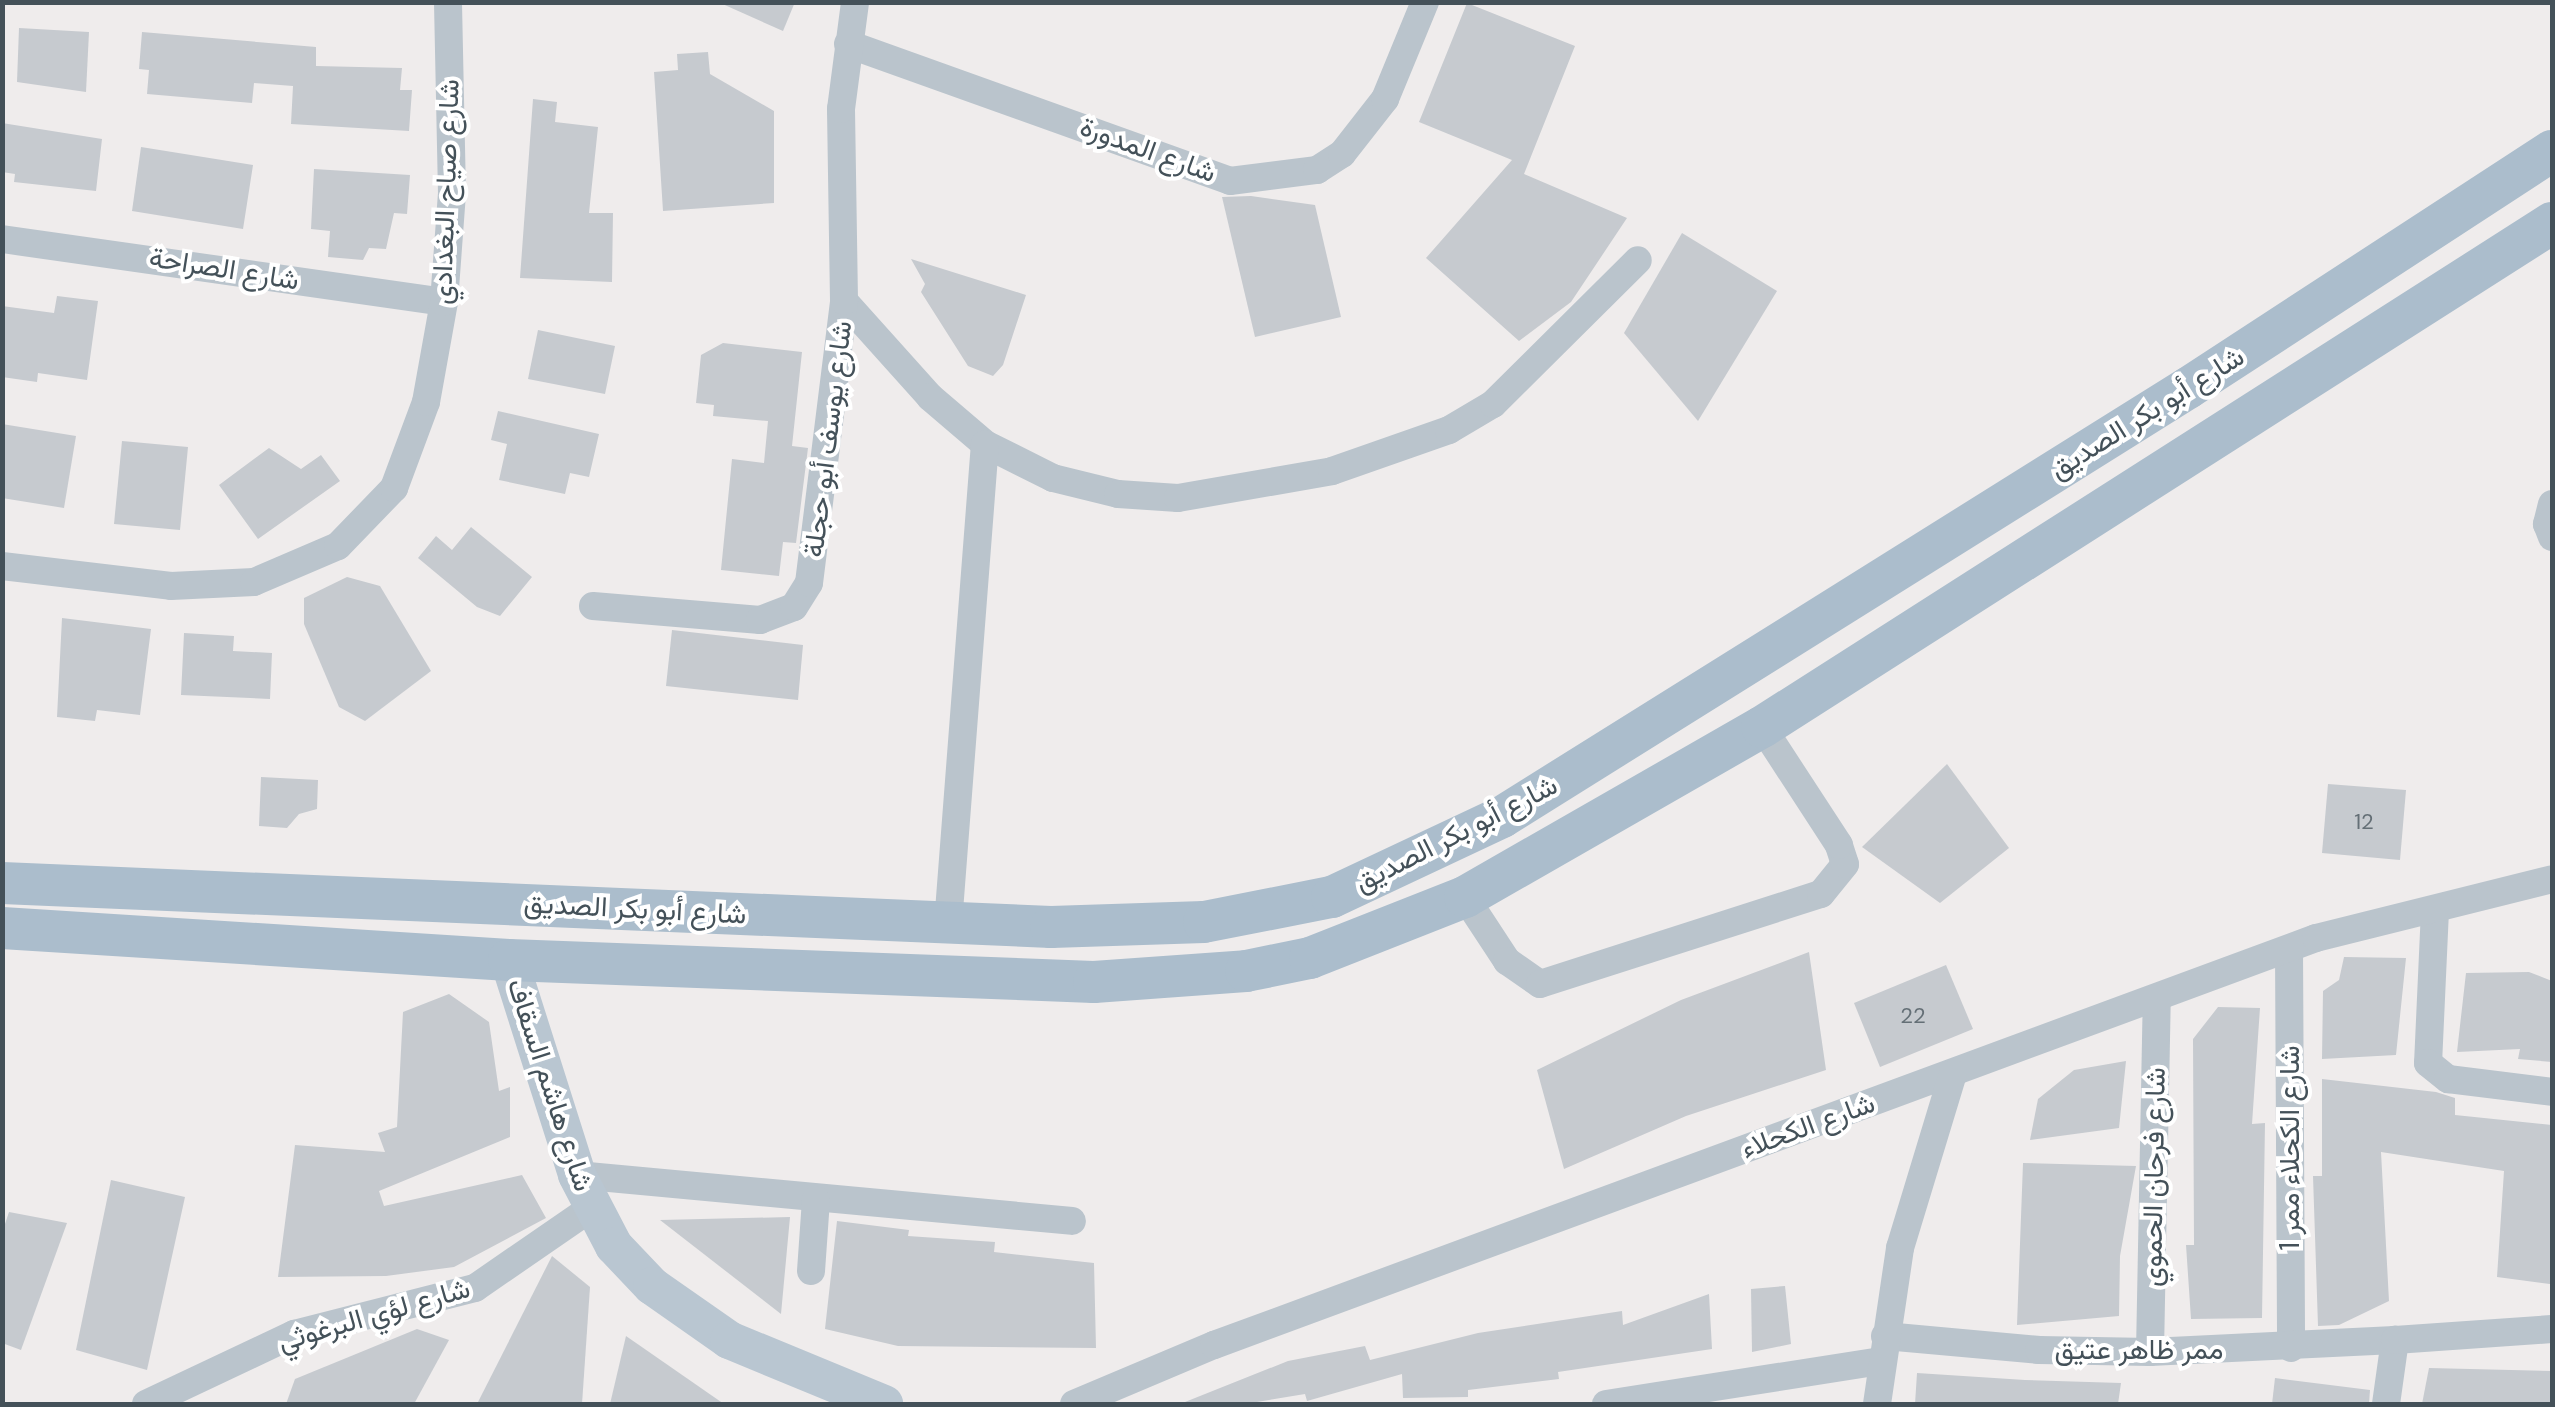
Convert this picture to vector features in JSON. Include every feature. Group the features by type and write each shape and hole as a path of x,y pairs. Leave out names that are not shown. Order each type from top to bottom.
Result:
{"main road":[{"name":"شارع أبو بكر الصديق","path":"2,883 293,892 948,924 1204,922 1332,896 1409,864 1502,817 1712,688 2552,150"},
{"name":"شارع أبو بكر الصديق","path":"2,928 509,960 1094,982 1182,978 1310,958 1465,898 1762,727 2552,223"},
{"path":"290,945 273,922 277,904 293,892"}],"street":[{"name":"شارع صياح البغدادي","path":"2,566 222,588 282,575 338,546 394,488 412,448 444,302 452,194 448,2"},
{"name":"شارع يوسف أبو حجلة","path":"593,606 760,620 794,607 812,572 844,301 840,142 855,2"},
{"name":"شارع المدورة","path":"848,44 946,74 1230,181 1317,170 1342,154 1385,100 1425,2"},
{"name":"شارع الصراحة","path":"2,239 444,302"},
{"name":"شارع يوسف أبو حجلة","path":"844,301 930,397 985,444 1054,478 1118,494 1223,494 1332,471 1448,430 1493,404 1638,260"},
{"path":"948,924 985,444"},
{"path":"2552,504 2547,524 2552,536"},
{"path":"1465,898 1506,961 1540,984 1821,894 1844,864 1839,845 1762,727"},
{"name":"شارع الكحلاء","path":"1074,1404 1214,1346 2157,1002 2358,924 2434,910 2552,879"},
{"path":"2434,910 2428,1063 2448,1078 2552,1092"},
{"name":"شارع الكحلاء ممر 1","path":"2289,949 2291,1348"},
{"name":"شارع هاشم السقاف","path":"509,960 584,1191 614,1246 697,1320 766,1359 884,1404"},
{"name":"شارع فرحان الحموي","path":"2150,1352 2157,1002"},
{"path":"1877,1404 1900,1248 1954,1074"},
{"path":"584,1191 816,1200 1072,1221"},
{"name":"شارع لؤي البرغوثي","path":"146,1404 294,1334 475,1288 584,1191"},
{"path":"811,1271 816,1200"},
{"name":"ممر ظاهر عتيق","path":"1606,1404 1883,1349 2150,1352 2291,1348 2552,1328"},
{"path":"2386,1404 2394,1340"}],"building":[{"path":"718,2 795,2 783,31"},
{"path":"1467,3 1575,46 1524,174 1627,218 1571,302 1519,341 1426,258 1512,160 1419,122"},
{"path":"19,28 89,32 86,92 17,82"},
{"path":"142,32 316,47 316,66 402,68 400,90 412,90 409,131 291,124 293,86 254,83 252,103 147,94 149,70 139,69"},
{"path":"708,52 710,74 774,111 774,203 663,211 654,72 678,70 677,54"},
{"path":"533,99 557,102 555,122 598,127 589,213 613,213 612,282 520,278"},
{"path":"2,123 102,139 96,191 14,182 15,174 2,172"},
{"path":"141,147 253,165 243,229 132,211"},
{"path":"314,169 410,175 407,214 394,213 386,249 369,248 363,260 328,257 330,231 311,229"},
{"path":"1251,196 1315,205 1341,317 1255,337 1222,197"},
{"path":"1682,233 1777,291 1698,421 1624,333"},
{"path":"911,259 1026,295 1003,365 993,376 968,366 921,292 925,284"},
{"path":"57,296 98,301 87,380 38,373 37,382 2,377 2,306 54,313"},
{"path":"538,330 615,346 605,394 528,379"},
{"path":"723,343 802,352 792,446 808,448 796,543 783,542 779,576 721,570 732,459 764,463 768,421 713,416 714,405 696,403 701,355"},
{"path":"498,411 599,434 589,477 570,473 565,494 499,480 507,444 491,440"},
{"path":"2,424 76,436 64,508 2,498"},
{"path":"122,441 188,447 180,530 114,524"},
{"path":"269,448 301,469 321,455 340,481 258,539 219,485"},
{"path":"471,527 532,577 500,616 477,607 418,558 436,536 452,550"},
{"path":"347,577 380,586 431,671 365,721 339,707 304,624 304,598"},
{"path":"62,618 151,629 140,715 97,710 95,721 57,717"},
{"path":"672,630 803,645 798,700 666,686"},
{"path":"184,633 234,636 233,651 272,653 270,699 181,695"},
{"path":"1947,764 2009,848 1940,903 1862,847"},
{"path":"261,777 318,780 317,809 299,814 287,828 259,826"},
{"path":"2328,784 2406,790 2400,860 2322,853"},
{"path":"1809,952 1826,1070 1686,1116 1564,1169 1537,1070 1681,1000"},
{"path":"2344,957 2406,958 2396,1055 2322,1059 2323,991 2339,980"},
{"path":"1946,965 1973,1029 1880,1067 1854,1003"},
{"path":"2529,972 2552,981 2552,1062 2518,1059 2520,1049 2457,1052 2466,973"},
{"path":"449,994 489,1022 499,1091 510,1087 510,1137 379,1191 384,1206 522,1175 546,1218 454,1267 386,1276 278,1277 295,1145 385,1152 378,1133 397,1127 403,1012"},
{"path":"2218,1007 2260,1008 2252,1124 2265,1123 2262,1318 2191,1319 2186,1245 2194,1245 2193,1039"},
{"path":"2126,1061 2119,1128 2030,1140 2038,1099 2074,1070"},
{"path":"2322,1079 2436,1092 2455,1098 2455,1115 2552,1125 2550,1284 2497,1277 2504,1171 2381,1152 2389,1301 2339,1325 2318,1326 2313,1176 2322,1176"},
{"path":"2023,1163 2136,1166 2120,1256 2119,1316 2017,1325"},
{"path":"111,1180 185,1197 147,1370 76,1350"},
{"path":"9,1212 67,1223 21,1350 2,1343 2,1233"},
{"path":"790,1217 781,1314 660,1220"},
{"path":"837,1221 909,1230 908,1236 995,1242 994,1252 1094,1263 1096,1348 898,1346 825,1329"},
{"path":"552,1256 590,1287 582,1404 477,1404"},
{"path":"1785,1286 1791,1344 1752,1352 1751,1289"},
{"path":"1709,1294 1712,1349 1558,1372 1559,1379 1468,1390 1468,1397 1403,1398 1402,1374 1307,1401 1305,1394 1245,1404 1180,1404 1288,1361 1365,1346 1370,1360 1478,1333 1622,1311 1623,1325"},
{"path":"417,1329 449,1340 414,1404 286,1404 295,1379"},
{"path":"626,1336 724,1404 610,1404"},
{"path":"2429,1368 2552,1371 2552,1404 2422,1404"},
{"path":"1917,1373 2121,1383 2118,1404 1915,1404"},
{"path":"2275,1378 2370,1390 2369,1404 2272,1404"}]}
